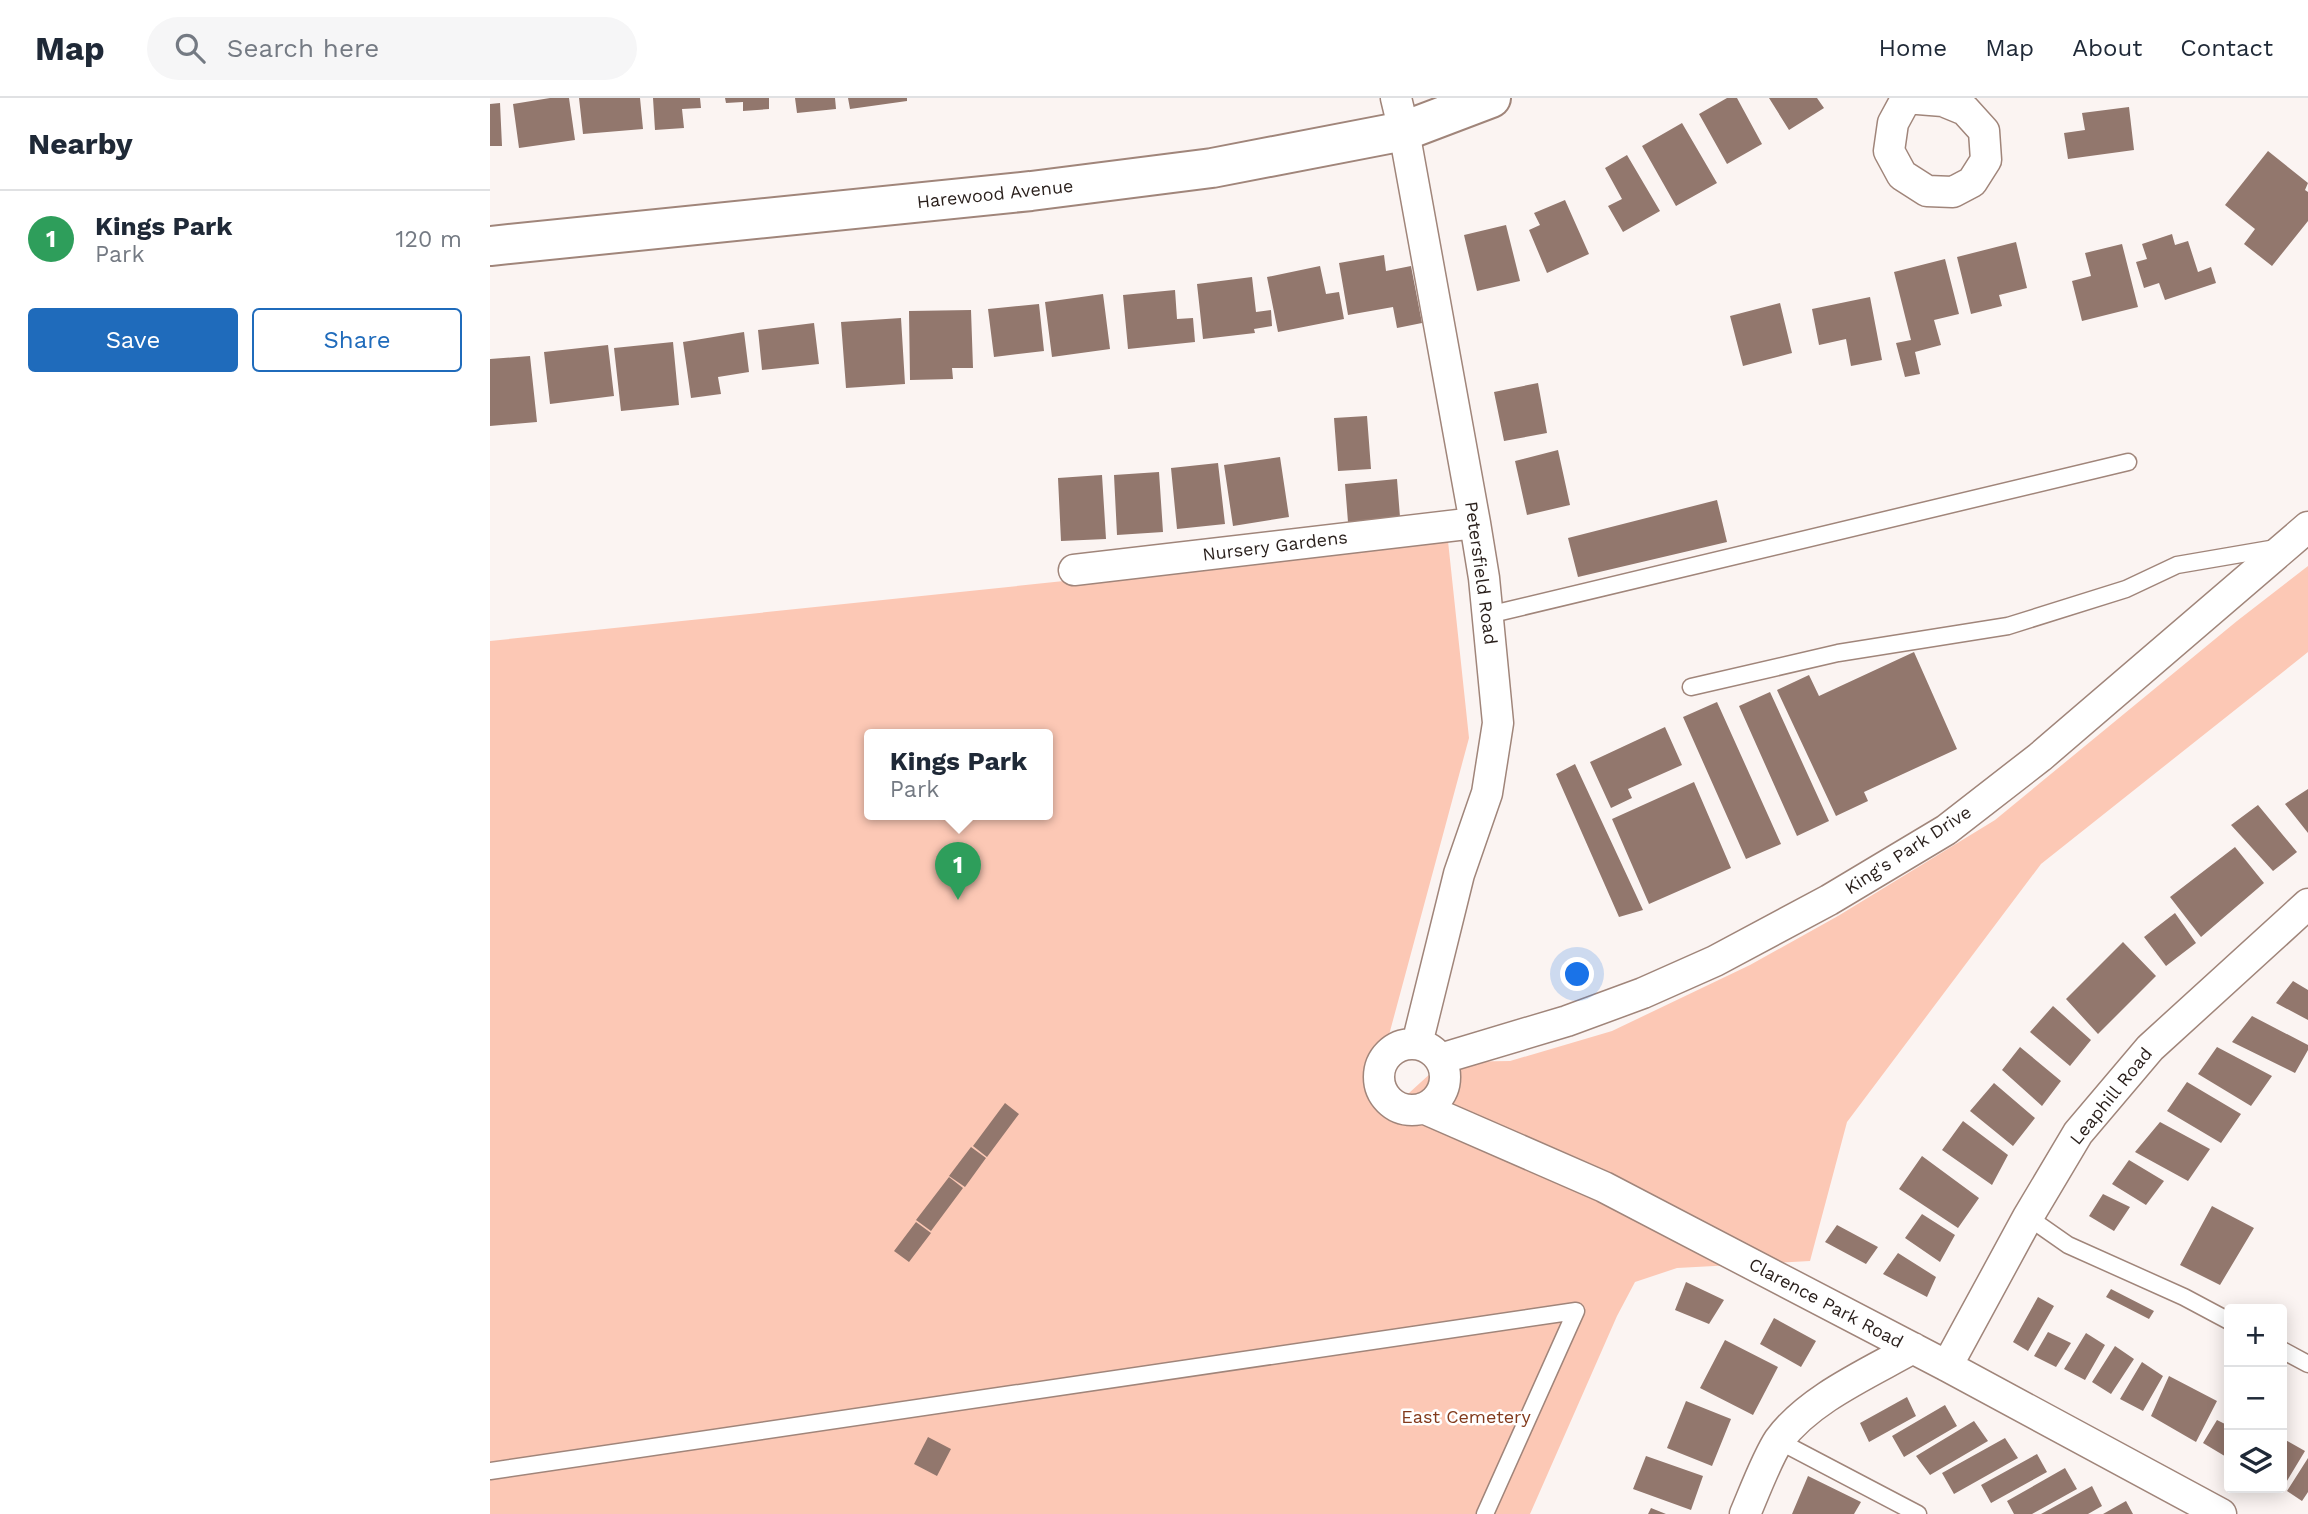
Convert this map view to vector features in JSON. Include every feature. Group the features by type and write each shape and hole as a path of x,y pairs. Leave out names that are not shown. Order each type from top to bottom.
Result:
{"street":[{"name":"Harewood Avenue","path":"490,246 1044,189 1212,168 1400,114 1491,98"},
{"name":"Petersfield Road","path":"1400,114 1475,523 1499,723 1487,793 1459,874 1429,1051"},
{"name":"Nursery Gardens","path":"1074,570 1475,523"},
{"name":"King's Park Drive","path":"1429,1051 1567,1021 1643,993 1714,961 1829,900 1946,830 2040,757 2308,527"},
{"name":"Leaphill Road","path":"1947,1366 2028,1217 2078,1133 2150,1048 2308,904"},
{"path":"1399,1046 1429,1051 1444,1069 1442,1092 1435,1101 1423,1108 1412,1111 1400,1109 1390,1103 1383,1094 1379,1083 1382,1061 1399,1046"},
{"name":"Clarence Park Road","path":"1423,1108 1604,1187 1947,1366 2221,1514"},
{"path":"1745,1514 1779,1441 1797,1421 1824,1399 1913,1348"}],"lane":[{"path":"1488,615 2129,462"},
{"path":"1691,687 1838,653 2008,625 2126,589 2177,565 2285,546"},
{"path":"2028,1217 2068,1245 2185,1297 2224,1318"},
{"path":"490,1471 1576,1311 1485,1514"},
{"path":"2287,1353 2308,1364"},
{"path":"1779,1441 1919,1514"}],"green space":[{"name":"East Cemetery","path":"1448,541 1469,738 1382,1061 1389,1095 1409,1093 1443,1062 1510,1061 1612,1031 1750,965 1838,916 1995,820 2308,566 2308,652 2041,864 1847,1122 1810,1261 1677,1268 1635,1282 1617,1316 1530,1514 490,1514 490,641"}],"building":[{"path":"569,98 575,140 519,148 513,104"},
{"path":"579,98 640,98 643,129 583,134"},
{"path":"653,98 700,98 701,108 682,109 684,128 655,130"},
{"path":"725,98 769,98 769,109 743,111 743,102 726,103"},
{"path":"795,98 835,98 836,109 797,113"},
{"path":"848,98 907,98 907,101 850,109"},
{"path":"1727,98 1737,98 1762,144 1727,164 1699,114"},
{"path":"1769,98 1817,98 1824,108 1789,130"},
{"path":"500,103 502,146 490,146 490,104"},
{"path":"2129,107 2134,150 2068,159 2064,133 2085,130 2082,113"},
{"path":"1682,123 1717,183 1676,206 1642,146"},
{"path":"2268,151 2308,183 2305,190 2308,192 2308,221 2272,266 2244,244 2255,229 2225,205"},
{"path":"1627,155 1660,211 1623,232 1608,206 1622,199 1605,168"},
{"path":"1565,200 1589,254 1547,273 1529,230 1540,225 1534,213"},
{"path":"1506,225 1520,281 1477,291 1464,235"},
{"path":"2172,234 2175,245 2188,241 2198,272 2211,267 2216,283 2165,300 2159,283 2144,288 2136,262 2147,259 2142,244"},
{"path":"2016,242 2027,288 1999,295 2002,306 1971,314 1957,257"},
{"path":"2122,244 2138,307 2082,321 2072,281 2091,276 2085,253"},
{"path":"1384,255 1386,271 1411,266 1422,323 1397,328 1393,307 1348,315 1339,263"},
{"path":"1945,259 1959,314 1934,320 1941,345 1915,352 1920,374 1905,377 1896,343 1911,340 1894,272"},
{"path":"1320,266 1326,294 1339,292 1344,319 1278,332 1267,277"},
{"path":"1252,277 1256,312 1271,310 1272,326 1254,329 1255,333 1203,339 1197,284"},
{"path":"1175,290 1177,319 1193,318 1195,342 1128,349 1123,295"},
{"path":"1103,294 1110,349 1052,357 1045,302"},
{"path":"1870,297 1882,360 1851,366 1846,339 1819,345 1812,309"},
{"path":"1780,303 1792,353 1743,366 1730,316"},
{"path":"1039,304 1044,351 994,357 988,309"},
{"path":"971,310 973,368 952,368 953,379 910,380 909,311"},
{"path":"901,318 905,384 846,388 841,322"},
{"path":"814,323 819,364 762,370 758,330"},
{"path":"744,332 749,372 718,377 721,394 691,398 683,342"},
{"path":"673,342 679,405 621,411 614,348"},
{"path":"608,345 614,396 550,404 544,352"},
{"path":"530,356 537,422 490,426 490,359"},
{"path":"1538,383 1547,433 1504,441 1494,392"},
{"path":"1367,416 1371,469 1338,471 1334,418"},
{"path":"1558,450 1570,505 1527,515 1515,461"},
{"path":"1280,457 1289,517 1233,526 1224,465"},
{"path":"1218,463 1225,524 1177,529 1171,468"},
{"path":"1159,472 1163,532 1117,535 1114,475"},
{"path":"1102,475 1106,539 1061,541 1058,478"},
{"path":"1397,479 1400,517 1348,522 1345,484"},
{"path":"1717,500 1727,542 1578,577 1568,538"},
{"path":"1914,652 1957,749 1864,792 1868,801 1836,816 1777,690 1809,675 1819,696"},
{"path":"1770,692 1829,821 1797,836 1739,706"},
{"path":"1717,702 1781,844 1746,859 1683,717"},
{"path":"1665,727 1682,765 1628,789 1632,798 1611,808 1590,762"},
{"path":"1575,764 1643,910 1619,917 1556,774"},
{"path":"1694,782 1731,868 1649,904 1612,819"},
{"path":"2308,789 2308,833 2285,804"},
{"path":"2258,805 2297,852 2273,871 2231,825"},
{"path":"2235,847 2264,883 2201,937 2170,897"},
{"path":"2175,913 2196,943 2166,966 2144,937"},
{"path":"2123,942 2156,976 2098,1034 2066,999"},
{"path":"2293,981 2308,990 2308,1020 2276,1003"},
{"path":"2053,1006 2091,1040 2070,1066 2030,1032"},
{"path":"2252,1016 2308,1045 2308,1050 2295,1073 2232,1042"},
{"path":"2020,1047 2061,1081 2042,1106 2002,1070"},
{"path":"2217,1047 2272,1076 2251,1106 2198,1074"},
{"path":"2187,1082 2241,1114 2221,1143 2167,1111"},
{"path":"1994,1083 2035,1118 2013,1146 1970,1111"},
{"path":"1005,1103 1019,1114 987,1157 973,1146"},
{"path":"1963,1121 2008,1155 1992,1185 1942,1150"},
{"path":"2160,1122 2210,1149 2188,1181 2135,1152"},
{"path":"971,1147 986,1158 965,1187 949,1176"},
{"path":"1922,1156 1979,1198 1958,1228 1899,1189"},
{"path":"2129,1160 2164,1181 2146,1205 2112,1184"},
{"path":"949,1177 963,1188 931,1231 916,1220"},
{"path":"2103,1194 2130,1207 2114,1231 2089,1216"},
{"path":"2212,1206 2254,1228 2220,1285 2180,1265"},
{"path":"1922,1214 1955,1235 1940,1262 1905,1238"},
{"path":"916,1222 931,1233 909,1262 894,1251"},
{"path":"1837,1225 1878,1247 1866,1264 1825,1242"},
{"path":"1898,1253 1936,1277 1927,1297 1883,1274"},
{"path":"1686,1282 1724,1300 1709,1324 1675,1310"},
{"path":"2111,1289 2154,1311 2149,1319 2106,1297"},
{"path":"2038,1297 2054,1306 2028,1351 2013,1342"},
{"path":"1774,1318 1816,1341 1801,1367 1760,1344"},
{"path":"2048,1332 2071,1343 2056,1367 2034,1356"},
{"path":"2086,1333 2105,1345 2085,1380 2064,1369"},
{"path":"1725,1340 1778,1367 1753,1415 1700,1388"},
{"path":"2115,1346 2134,1359 2111,1394 2092,1382"},
{"path":"2142,1362 2163,1376 2143,1411 2120,1399"},
{"path":"2169,1376 2217,1401 2196,1442 2151,1416"},
{"path":"1907,1397 1916,1416 1869,1442 1860,1423"},
{"path":"1686,1401 1731,1419 1712,1466 1667,1448"},
{"path":"1945,1405 1957,1426 1904,1457 1892,1436"},
{"path":"2217,1420 2224,1424 2224,1456 2203,1443"},
{"path":"1974,1421 1988,1441 1930,1475 1916,1456"},
{"path":"928,1437 951,1449 937,1476 914,1464"},
{"path":"2005,1438 2018,1458 1954,1494 1942,1473"},
{"path":"2287,1441 2305,1451 2287,1481"},
{"path":"2037,1454 2047,1472 1991,1503 1981,1485"},
{"path":"1646,1456 1703,1476 1691,1510 1633,1489"},
{"path":"2308,1458 2308,1492 2302,1501 2287,1491"},
{"path":"2065,1468 2077,1489 2032,1514 2014,1514 2007,1501"},
{"path":"1808,1476 1861,1502 1854,1514 1792,1514"},
{"path":"2092,1486 2102,1506 2088,1514 2041,1514"},
{"path":"2126,1501 2133,1514 2103,1514"},
{"path":"1651,1508 1666,1514 1648,1514"}],"place":[{"name":"Kings Park","path":"958,900"}]}
